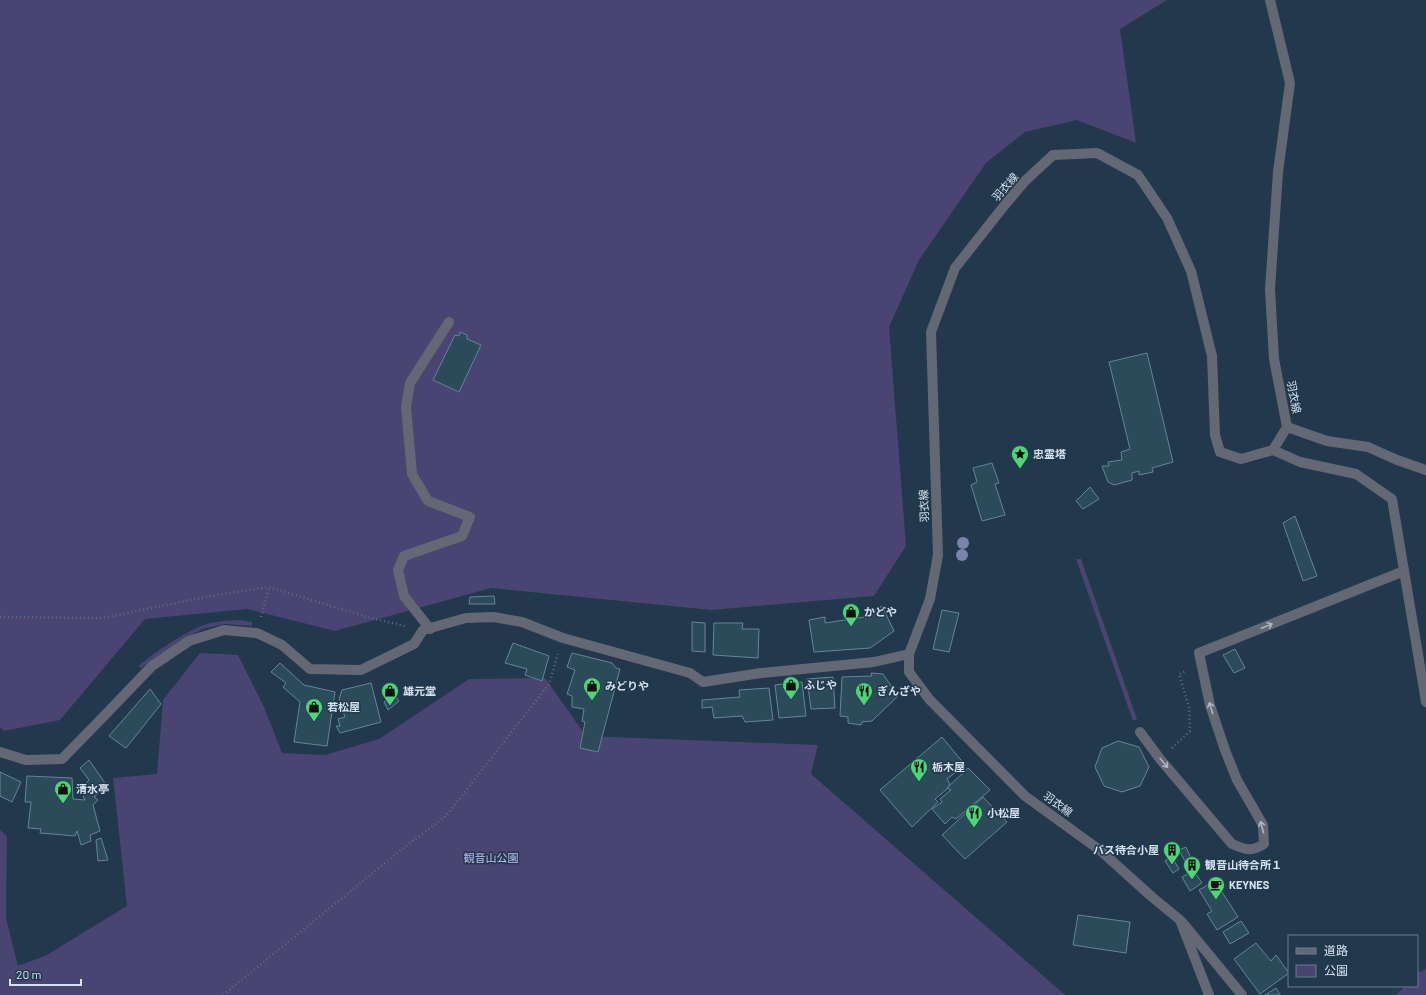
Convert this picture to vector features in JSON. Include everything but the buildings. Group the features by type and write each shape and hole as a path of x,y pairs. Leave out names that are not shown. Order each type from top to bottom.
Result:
{"street":[{"name":"羽衣線","path":"1209,995 1180,920 1101,851 1025,796 929,699 909,672 909,654 930,599 938,555 931,332 955,268 1025,181 1052,155 1097,153 1138,175 1167,218 1191,271 1212,356 1215,435 1220,452 1242,459 1273,450 1288,427 1274,359 1270,290 1278,172 1290,83 1270,0"},
{"path":"426,630 404,596 398,570 404,556 462,536 470,517 428,501 412,474 406,407 410,383 449,322"},
{"path":"1288,427 1326,442 1368,447 1397,460 1426,470"},
{"path":"1273,450 1300,462 1356,474 1392,499 1426,702"},
{"path":"1140,732 1160,759 1232,844 1244,849 1256,849 1264,844 1263,825 1237,780 1223,743 1210,705 1199,653 1404,571"},
{"path":"0,752 26,760 62,758 106,715 152,666 189,641 224,630 257,633 282,645 310,669 361,670 414,644 426,630 466,618 493,617 522,622 563,638 690,673 704,682 761,673 874,662 909,654"},
{"path":"1180,920 1242,995"}],"path":[{"path":"257,633 269,587"},
{"path":"0,617 102,618 216,595 269,587 366,617 426,630"},
{"path":"223,995 406,846 446,816 549,684 563,638"},
{"path":"1160,759 1190,732 1189,706 1179,674"}],"green space":[{"path":"0,0 1167,0 1120,29 1136,143 1077,120 1025,132 986,163 919,260 889,327 906,546 874,596 711,610 491,588 335,631 247,609 145,619 60,720 4,731 0,727"},
{"path":"1076,559 1081,559 1137,719 1133,721"},
{"path":"240,620 252,622 252,626 225,624 202,629 159,655 141,668 138,666 168,644 201,626 215,622"},
{"name":"観音山公園","path":"200,653 238,655 264,707 282,753 325,755 379,739 469,679 545,678 586,736 818,745 811,774 1065,995 0,995 0,830 7,836 6,918 18,966 45,956 127,906 113,778 157,774 163,700"},
{"path":"1426,969 1426,995 1396,995 1404,987 1418,987 1418,973"}],"place":[{"name":"忠霊塔","path":"1020,469"},
{"name":"かどや","path":"851,627"},
{"name":"ふじや","path":"791,700"},
{"name":"みどりや","path":"592,701"},
{"name":"雄元堂","path":"390,706"},
{"name":"ぎんざや","path":"864,706"},
{"name":"若松屋","path":"314,722"},
{"name":"栃木屋","path":"919,782"},
{"name":"清水亭","path":"63,804"},
{"name":"小松屋","path":"974,828"},
{"name":"バス待合小屋","path":"1172,865"},
{"name":"観音山待合所１","path":"1192,880"},
{"name":"KEYNES","path":"1216,900"}]}
